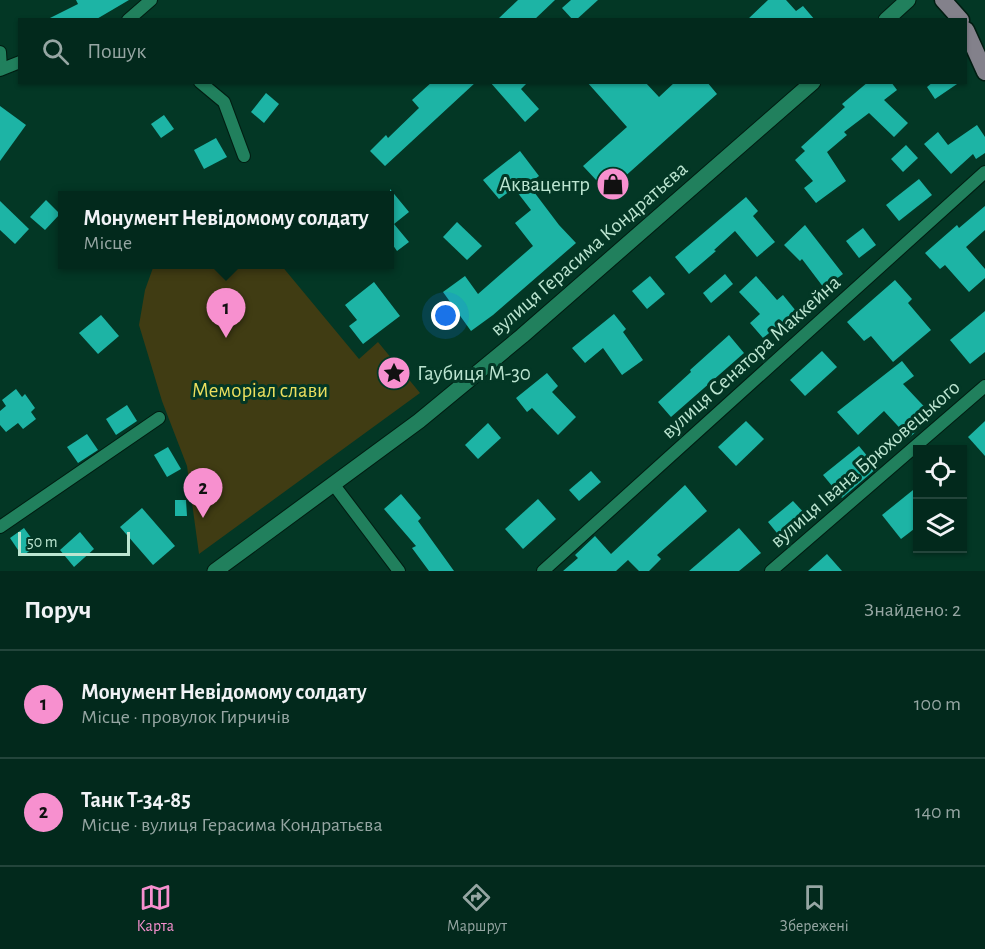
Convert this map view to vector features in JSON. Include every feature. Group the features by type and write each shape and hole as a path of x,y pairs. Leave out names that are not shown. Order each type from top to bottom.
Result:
{"main road":[{"path":"943,0 959,18"},
{"path":"967,32 985,72"}],"street":[{"path":"130,18 151,0"},
{"path":"888,18 908,0"},
{"path":"0,52 1,69 18,63"},
{"path":"202,84 224,102 244,156"},
{"name":"вулиця Герасима Кондратьєва","path":"215,571 418,421 513,343 811,84"},
{"name":"вулиця Сенатора Маккейна","path":"543,571 985,172"},
{"name":"вулиця Івана Брюховецького","path":"771,571 985,386"},
{"path":"0,527 159,418"},
{"path":"333,485 399,571"}],"green space":[{"name":"Меморіал слави","path":"153,269 284,269 359,359 378,342 420,393 199,554 187,466 162,401 139,325 145,290"}],"building":[{"path":"76,0 129,0 98,18 50,18 78,4"},
{"path":"518,0 555,0 536,18 499,18"},
{"path":"571,0 598,0 578,18 571,18 562,8"},
{"path":"768,0 786,0 796,11 803,6 813,18 749,18"},
{"path":"430,84 474,84 385,166 370,151 386,135 388,138 419,108 412,100"},
{"path":"492,84 526,84 521,89 539,109 525,122"},
{"path":"589,84 647,84 659,97 673,84 709,84 717,94 612,188 603,178 598,182 583,166 627,127"},
{"path":"866,84 892,84 897,90 884,100 908,123 894,137 869,113 844,132 847,135 827,152 846,181 816,203 804,188 813,181 795,160 805,151 801,147 845,107 842,104"},
{"path":"931,84 957,84 935,99 927,87"},
{"path":"266,93 279,104 264,123 251,112"},
{"path":"0,106 26,125 0,161"},
{"path":"164,115 174,129 161,138 151,124"},
{"path":"977,125 985,137 985,153 976,159 973,154 951,174 924,144 938,132 948,145"},
{"path":"216,138 227,157 204,169 194,150"},
{"path":"906,145 918,158 903,172 891,159"},
{"path":"520,151 539,176 528,184 559,225 576,243 493,315 471,331 443,292 465,276 478,294 533,246 515,223 531,210 514,188 499,199 483,180"},
{"path":"919,179 932,195 899,221 886,205"},
{"path":"394,194 409,212 394,224"},
{"path":"746,197 758,211 753,216 775,242 757,257 735,231 689,274 675,257"},
{"path":"46,200 58,212 58,216 45,230 30,217"},
{"path":"0,201 29,229 15,244 0,230"},
{"path":"985,206 985,230 966,247 985,269 985,278 969,292 945,265 940,269 925,253 957,225 959,228"},
{"path":"457,222 482,246 467,260 443,237"},
{"path":"394,224 409,242 397,251 394,247"},
{"path":"805,225 843,274 824,288 802,259 800,261 784,245"},
{"path":"863,228 876,245 859,258 846,241"},
{"path":"725,274 733,284 711,303 703,293"},
{"path":"650,276 665,294 647,309 632,291"},
{"path":"756,276 777,300 783,295 796,311 763,338 750,323 760,314 739,292"},
{"path":"895,280 912,299 908,303 931,330 893,362 871,336 864,341 847,322"},
{"path":"374,282 400,316 363,344 349,326 357,320 345,305"},
{"path":"985,311 985,352 970,364 950,340"},
{"path":"614,314 626,329 623,332 643,360 622,375 603,348 585,363 572,348"},
{"path":"101,315 119,336 98,354 79,333"},
{"path":"729,335 744,353 671,417 658,402"},
{"path":"822,351 837,367 805,396 790,380"},
{"path":"902,361 914,376 903,384 933,416 909,438 884,411 858,435 837,412"},
{"path":"547,373 558,386 552,392 576,417 558,435 532,408 527,412 516,398"},
{"path":"16,389 22,397 25,394 35,408 31,412 36,419 23,429 18,423 6,432 0,425 0,411 6,406 2,400"},
{"path":"127,405 137,421 116,435 106,419"},
{"path":"746,421 764,439 736,466 718,447"},
{"path":"985,421 985,456 968,437"},
{"path":"488,423 501,438 478,459 465,445"},
{"path":"87,434 98,450 78,463 67,447"},
{"path":"859,446 877,468 842,498 823,475"},
{"path":"168,447 181,469 167,477 154,455"},
{"path":"591,471 601,482 579,501 569,490"},
{"path":"685,485 707,511 657,555 661,559 649,571 639,571 628,560 616,571 563,571 578,558 575,555 595,536 611,554"},
{"path":"913,490 913,530 901,539 882,515"},
{"path":"401,494 421,518 418,521 454,571 429,571 412,548 416,546 384,509"},
{"path":"538,499 556,519 523,549 505,529"},
{"path":"175,500 186,500 187,516 175,516"},
{"path":"793,501 807,516 781,538 768,522"},
{"path":"142,508 175,546 153,565 120,527"},
{"path":"24,528 37,546 22,556 10,538"},
{"path":"739,528 761,553 739,571 689,571"},
{"path":"80,532 94,549 74,567 60,550"},
{"path":"827,554 842,571 808,571"}],"place":[{"name":"Аквацентр","path":"613,184"},
{"name":"Монумент Невідомому солдату","path":"226,338"},
{"name":"Гаубиця М-30","path":"394,373"},
{"name":"Танк Т-34-85","path":"203,518"}]}
